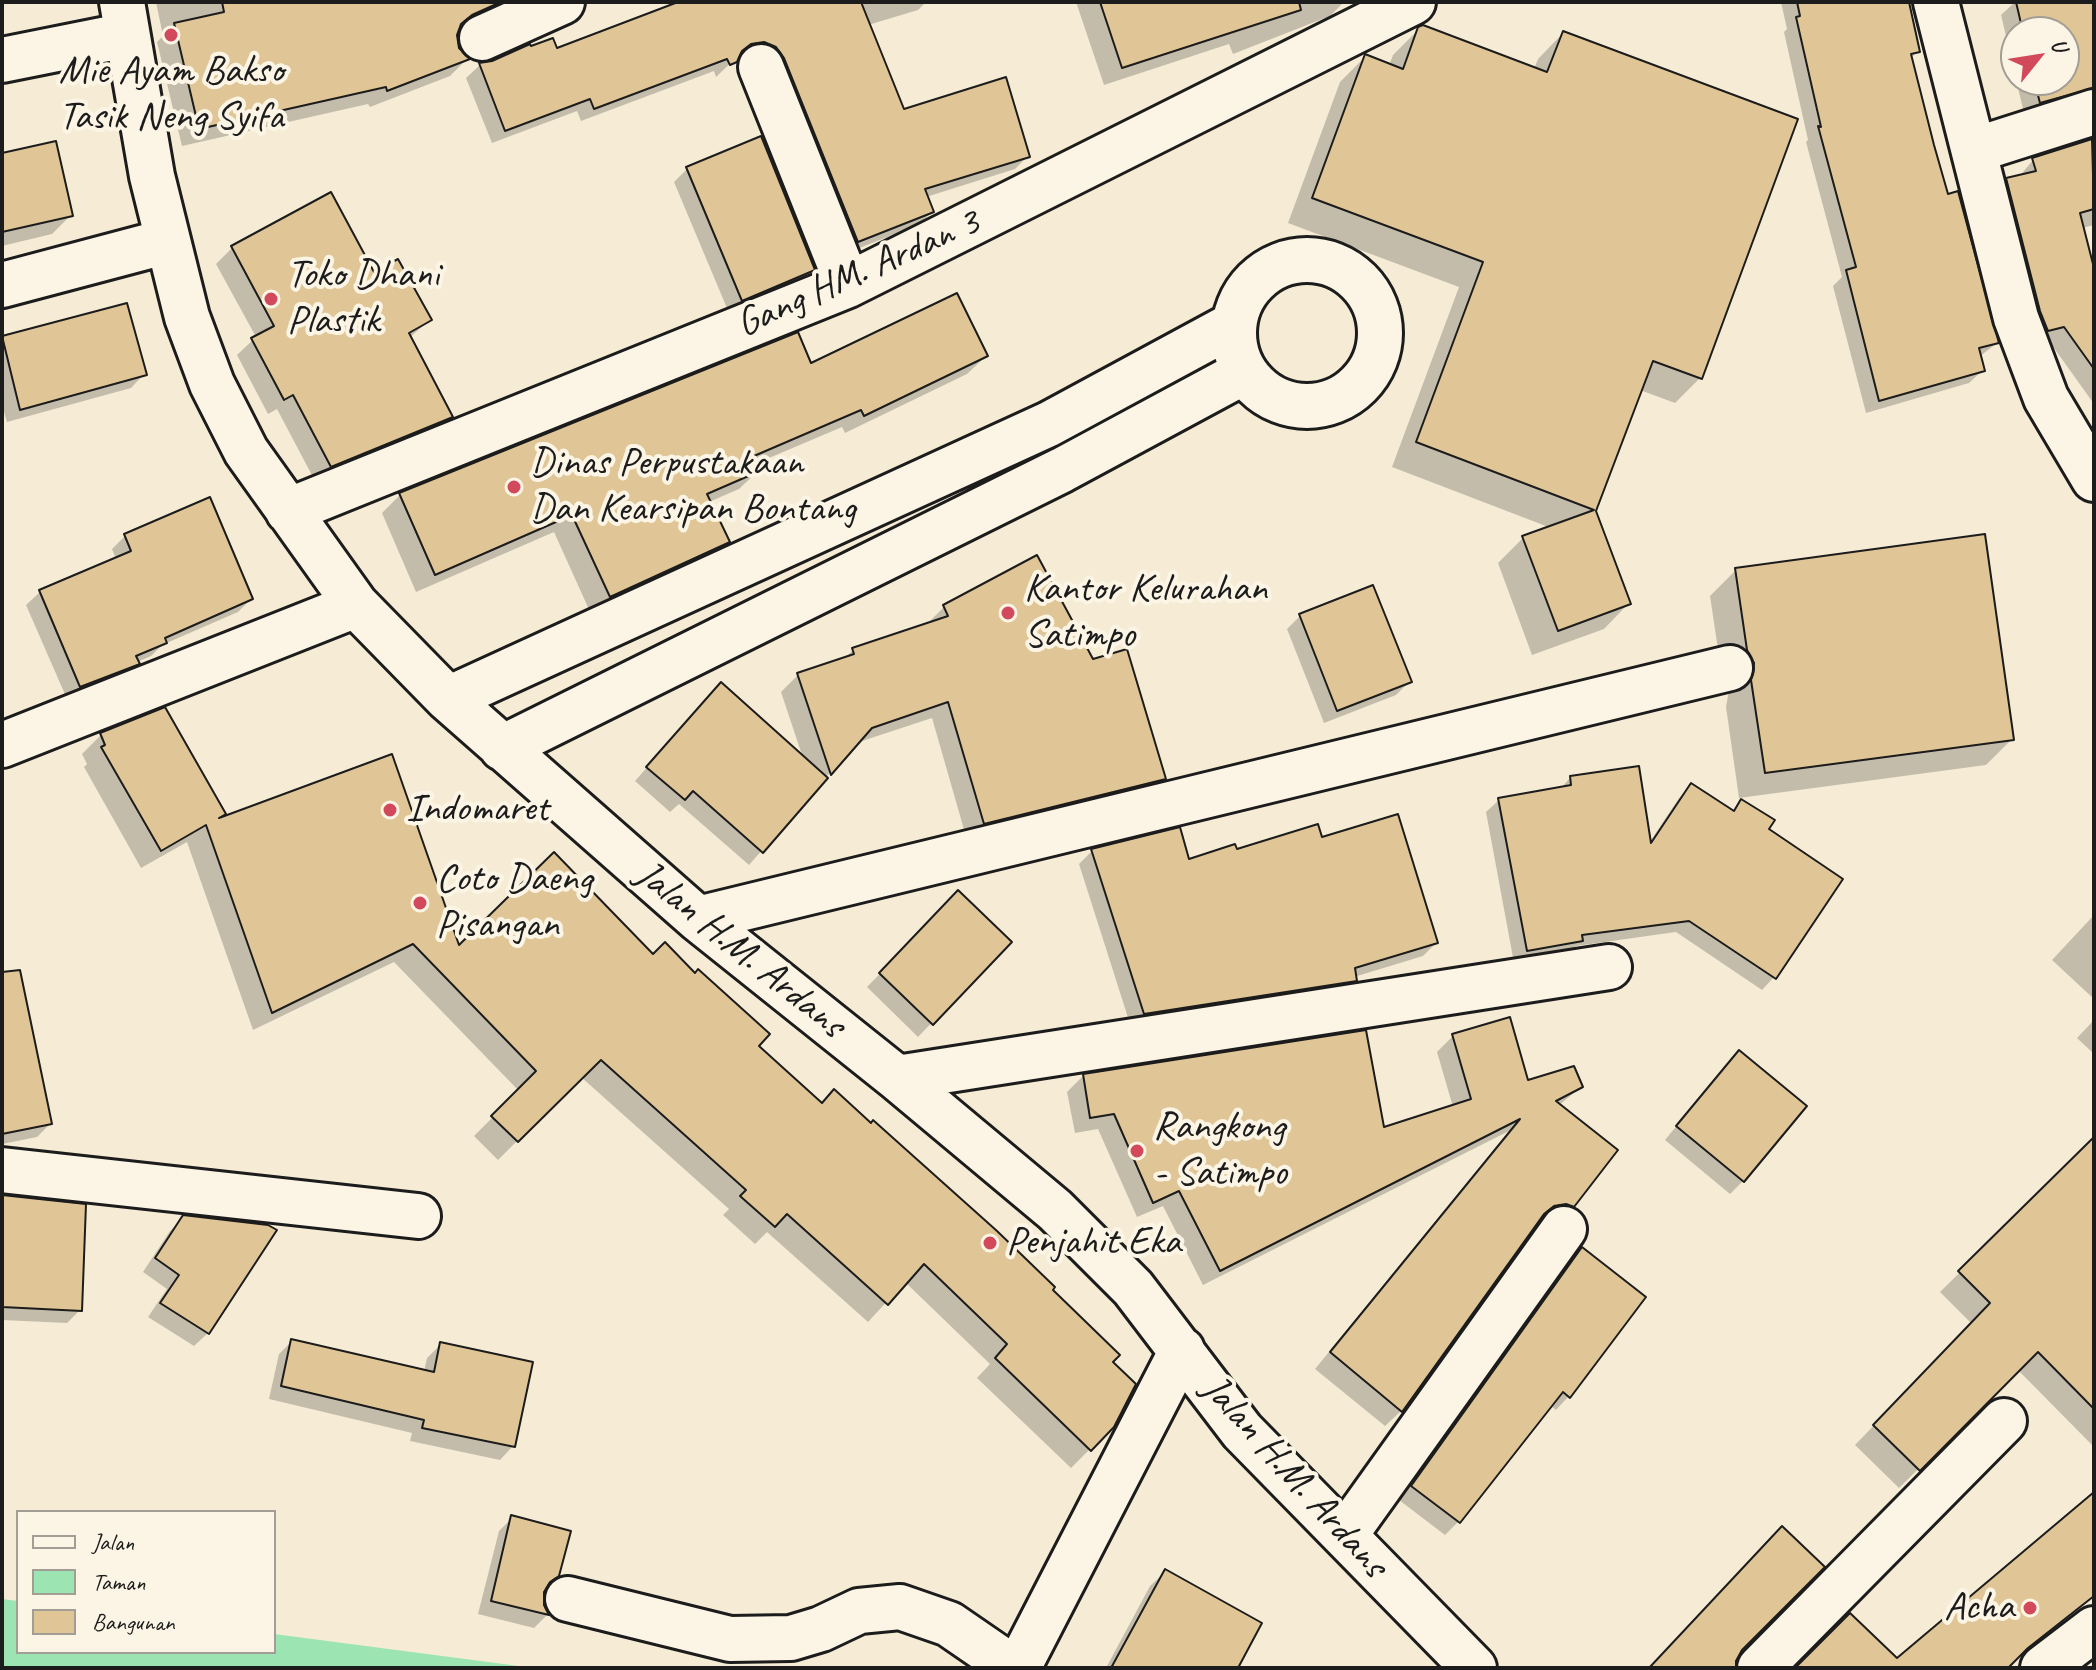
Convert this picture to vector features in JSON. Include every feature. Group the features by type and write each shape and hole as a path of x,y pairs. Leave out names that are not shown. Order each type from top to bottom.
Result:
{"street":[{"path":"482,38 562,2"},
{"name":"Gang HM. Ardan 3","path":"288,511 848,285 1413,2"},
{"path":"1936,2 2016,318 2046,398 2094,479"},
{"path":"2,60 124,19"},
{"name":"Jalan H.M. Ardans","path":"124,19 152,176 187,317 212,384 246,451 356,605 448,699 698,919 897,1078 1055,1210 1133,1288 1242,1431 1474,1668"},
{"path":"761,67 848,285"},
{"path":"1975,150 2094,112"},
{"path":"2,285 168,241"},
{"path":"1299,260 1324,261 1347,271 1365,287 1377,309 1381,333 1372,367 1349,394 1327,405 1303,407 1280,402 1260,389 1244,372 1234,349 1234,324 1241,300 1255,280 1275,266 1299,260"},
{"path":"448,699 1049,424 1234,324"},
{"path":"502,748 1062,470 1244,372"},
{"path":"2,745 356,605"},
{"path":"698,919 1730,668"},
{"path":"897,1078 1609,967"},
{"path":"2,1170 418,1216"},
{"path":"1345,1535 1564,1229"},
{"path":"568,1599 730,1639 791,1638 821,1629 859,1611 900,1607 949,1624 1015,1668 1182,1350"},
{"path":"1760,1668 2004,1421"},
{"path":"2043,1668 2094,1629"}],"green space":[{"path":"2,1599 16,1601 16,1654 276,1654 276,1634 534,1668 2,1668"}],"building":[{"path":"222,2 501,2 472,15 461,24 457,35 459,48 470,59 387,91 386,87 199,129 174,23 224,12"},
{"path":"678,2 861,2 904,109 1006,77 1030,157 925,189 934,212 858,242 784,58 776,47 764,42 751,44 742,51 737,62 730,65 727,59 594,109 590,99 505,131 479,63 553,38 557,48"},
{"path":"1100,2 1299,2 1301,10 1122,68"},
{"path":"1797,2 1909,2 1920,52 1911,54 1934,145 1948,194 1958,191 1999,343 1979,348 1985,371 1879,401 1846,270 1856,267 1818,126 1821,127 1796,17 1800,16"},
{"path":"2016,2 2094,2 2094,88 2080,92 2080,16 2019,16"},
{"path":"1423,25 1547,72 1563,31 1798,119 1702,379 1653,361 1596,511 1631,604 1558,631 1522,536 1594,510 1416,442 1483,262 1312,198 1365,54 1403,69 1418,27"},
{"path":"2038,96 2065,96 2040,103"},
{"path":"761,136 815,270 742,301 686,167"},
{"path":"2092,139 2094,209 2080,213 2094,268 2094,369 2064,327 2048,331 2040,311 2006,178 2036,171 2032,158"},
{"path":"56,141 73,216 2,232 2,153"},
{"path":"331,192 374,272 398,259 432,320 409,333 453,417 331,467 293,395 284,400 251,338 274,326 231,246"},
{"path":"957,293 988,356 864,416 861,410 754,456 760,471 707,494 730,542 610,597 572,515 435,575 399,493 798,332 811,363"},
{"path":"127,303 147,375 20,410 2,336"},
{"path":"210,497 253,599 165,638 167,643 136,656 140,664 80,687 39,590 131,551 124,534"},
{"path":"1985,534 2014,740 1765,773 1751,680 1754,663 1747,650 1735,568"},
{"path":"1037,555 1093,659 1127,649 1166,779 984,824 948,702 872,728 831,775 797,673 854,654 852,648 948,616 943,605"},
{"path":"1373,585 1412,682 1337,711 1299,614"},
{"path":"721,682 828,778 763,853 693,791 685,800 646,767"},
{"path":"165,707 226,814 219,818 392,754 459,945 554,852 653,954 665,942 695,973 698,969 770,1034 759,1046 822,1103 834,1089 997,1231 1055,1287 1053,1290 1120,1355 1113,1362 1136,1384 1114,1427 1091,1451 995,1358 1007,1344 924,1264 888,1305 787,1214 775,1227 740,1196 746,1190 601,1060 518,1142 491,1116 536,1071 413,944 272,1013 206,825 161,851 101,747 105,745 100,733"},
{"path":"1639,766 1651,843 1691,783 1734,811 1741,799 1775,820 1769,829 1843,879 1776,979 1689,921 1582,935 1583,941 1527,951 1498,798 1571,785 1570,776"},
{"path":"1398,814 1438,943 1355,968 1357,981 1144,1014 1091,849 1180,827 1189,859 1235,844 1237,849 1318,824 1322,837"},
{"path":"958,890 1012,942 933,1025 879,973"},
{"path":"20,970 52,1124 2,1134 2,972"},
{"path":"1510,1017 1528,1080 1574,1066 1583,1087 1556,1101 1618,1150 1574,1207 1566,1204 1554,1206 1544,1214 1402,1412 1330,1352 1520,1119 1220,1271 1179,1191 1153,1203 1114,1114 1090,1118 1083,1074 1366,1030 1384,1127 1471,1099 1452,1034"},
{"path":"1739,1050 1807,1106 1744,1182 1676,1126"},
{"path":"2094,1137 2094,1409 2038,1352 1920,1471 1873,1425 1990,1303 1958,1271"},
{"path":"2,1195 86,1204 82,1311 2,1307"},
{"path":"183,1215 268,1225 277,1230 209,1334 160,1303 179,1275 155,1258"},
{"path":"1582,1247 1646,1297 1570,1398 1563,1392 1460,1523 1411,1486"},
{"path":"291,1339 434,1372 440,1342 533,1362 515,1447 422,1428 424,1420 281,1386"},
{"path":"2094,1492 2094,1596 2028,1648 2008,1668 1795,1668 1850,1613 1897,1658"},
{"path":"511,1515 571,1531 559,1576 550,1582 544,1592 544,1605 549,1615 491,1601"},
{"path":"1782,1526 1825,1567 1742,1650 1736,1668 1649,1668"},
{"path":"1165,1569 1262,1623 1238,1668 1111,1668"}],"place":[{"name":"Mie Ayam Bakso Tasik Neng Syifa","path":"171,35"},
{"name":"Toko Dhani Plastik","path":"271,299"},
{"name":"Dinas Perpustakaan Dan Kearsipan Bontang","path":"514,487"},
{"name":"Kantor Kelurahan Satimpo","path":"1008,613"},
{"name":"Indomaret","path":"390,810"},
{"name":"Coto Daeng Pisangan","path":"420,903"},
{"name":"Rangkong - Satimpo","path":"1137,1151"},
{"name":"Penjahit Eka","path":"990,1243"},
{"name":"Acha","path":"2030,1608"}]}
